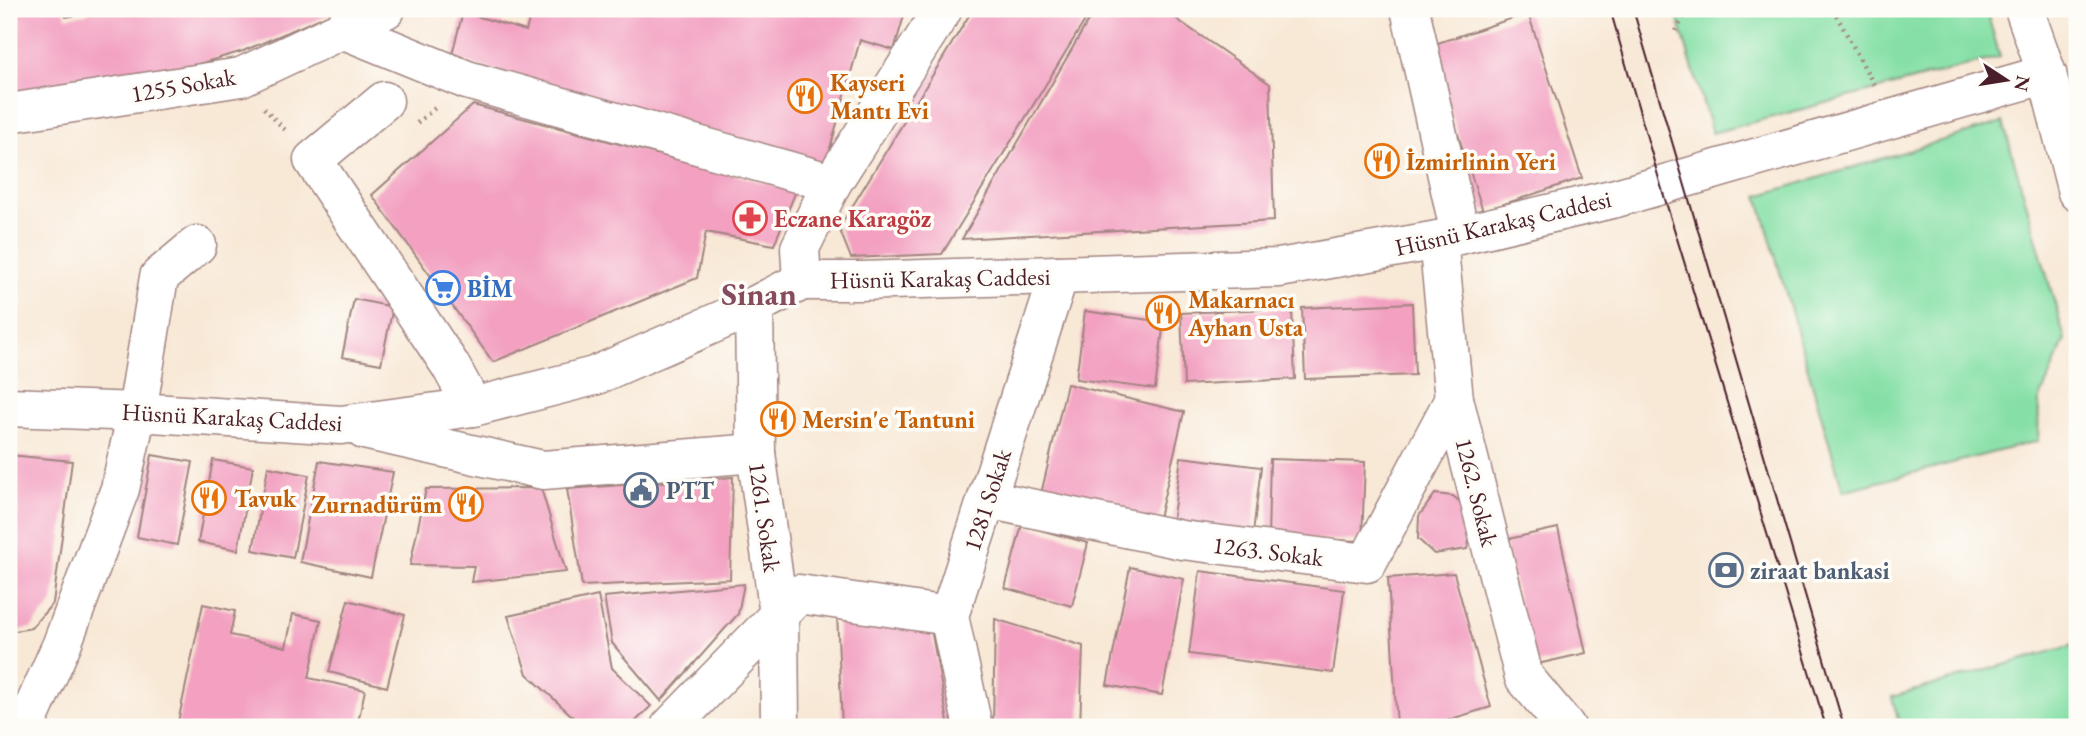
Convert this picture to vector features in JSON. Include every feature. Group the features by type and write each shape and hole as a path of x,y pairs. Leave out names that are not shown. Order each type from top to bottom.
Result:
{"street":[{"name":"1255 Sokak","path":"9,113 241,77 384,9"},
{"path":"802,281 800,248 832,183 943,9"},
{"name":"1262. Sokak","path":"1410,9 1449,237 1454,399 1524,677 1566,727"},
{"path":"2024,9 2047,75 2077,192"},
{"path":"342,29 467,80 832,183"},
{"name":"Hüsnü Karakaş Caddesi","path":"9,407 341,425 473,407 594,376 754,306 802,281 1279,268 1449,237 1638,192 2047,75"},
{"path":"384,101 313,160 450,365 473,407"},
{"path":"25,727 62,644 120,489 137,412 159,277 197,245"},
{"name":"1281 Sokak","path":"949,616 1059,275"},
{"name":"1261. Sokak","path":"754,306 756,453 779,614 780,727"},
{"name":"1263. Sokak","path":"987,499 1182,540 1367,563 1454,399"},
{"path":"341,425 543,470 756,453"},
{"path":"670,727 799,594 949,616 973,727"}],"path":[{"path":"1675,32 1688,9"},
{"path":"1833,9 1878,93"},
{"path":"259,102 313,160"}],"green space":[{"path":"1675,9 1986,9 2000,57 1712,133"},
{"path":"2003,122 2065,339 2039,401 2038,441 1843,491 1758,196"},
{"path":"2077,644 2077,727 1900,727 1892,697"}],"building":[{"path":"9,9 64,9 66,17 86,14 91,9 342,9 243,51 195,65 9,95"},
{"path":"532,9 906,9 894,50 860,40 826,163 451,58 463,12 526,31"},
{"path":"973,9 1092,9 942,254 851,258 839,228"},
{"path":"1095,9 1162,9 1270,84 1274,221 962,239"},
{"path":"1528,13 1582,178 1483,211 1429,46"},
{"path":"473,105 796,191 774,245 706,232 697,278 493,362 372,195"},
{"path":"354,299 393,307 381,364 342,357"},
{"path":"1412,303 1415,375 1305,379 1302,308"},
{"path":"1292,308 1295,379 1184,385 1181,313"},
{"path":"1085,311 1164,322 1155,389 1076,379"},
{"path":"1067,384 1184,412 1158,522 1041,494"},
{"path":"9,455 72,461 53,603 31,628 9,632"},
{"path":"152,455 193,462 177,545 137,537"},
{"path":"1181,457 1261,467 1253,533 1172,524"},
{"path":"1270,459 1365,462 1362,541 1268,538"},
{"path":"213,460 253,467 238,550 198,542"},
{"path":"319,461 393,472 371,577 300,562"},
{"path":"268,467 309,475 293,558 253,550"},
{"path":"733,477 730,579 582,586 567,489"},
{"path":"541,488 566,572 471,582 474,566 410,565 426,489"},
{"path":"1435,494 1453,496 1464,505 1473,528 1467,549 1434,554 1418,539 1419,516"},
{"path":"1022,525 1088,543 1072,606 1005,588"},
{"path":"1558,528 1586,653 1533,665 1504,540"},
{"path":"1130,567 1184,579 1162,695 1107,685"},
{"path":"1200,571 1344,590 1333,673 1189,654"},
{"path":"1454,573 1491,707 1424,727 1397,727 1388,578"},
{"path":"744,584 738,614 661,701 612,643 604,597"},
{"path":"598,596 612,668 651,706 630,727 584,727 527,674 508,616"},
{"path":"348,600 405,615 387,687 329,672"},
{"path":"203,604 235,611 230,635 286,647 293,614 321,620 309,678 365,690 357,727 177,727"},
{"path":"837,613 929,618 949,727 842,727"},
{"path":"995,619 1083,646 1080,727 993,727"}],"tram line":[{"path":"1610,9 1661,186 1826,727"},
{"path":"1633,9 1844,727"}],"place":[{"name":"Kayseri Mantı Evi","path":"805,96"},
{"name":"İzmirlinin Yeri","path":"1382,161"},
{"name":"Eczane Karagöz","path":"750,218"},
{"name":"BİM","path":"443,288"},
{"name":"Makarnacı Ayhan Usta","path":"1163,313"},
{"name":"Mersin'e Tantuni","path":"778,419"},
{"name":"PTT","path":"641,490"},
{"name":"Tavuk","path":"209,498"},
{"name":"Zurnadürüm","path":"466,504"},
{"name":"ziraat bankasi","path":"1726,570"}],"district":[{"name":"Sinan","path":"759,294"}]}
